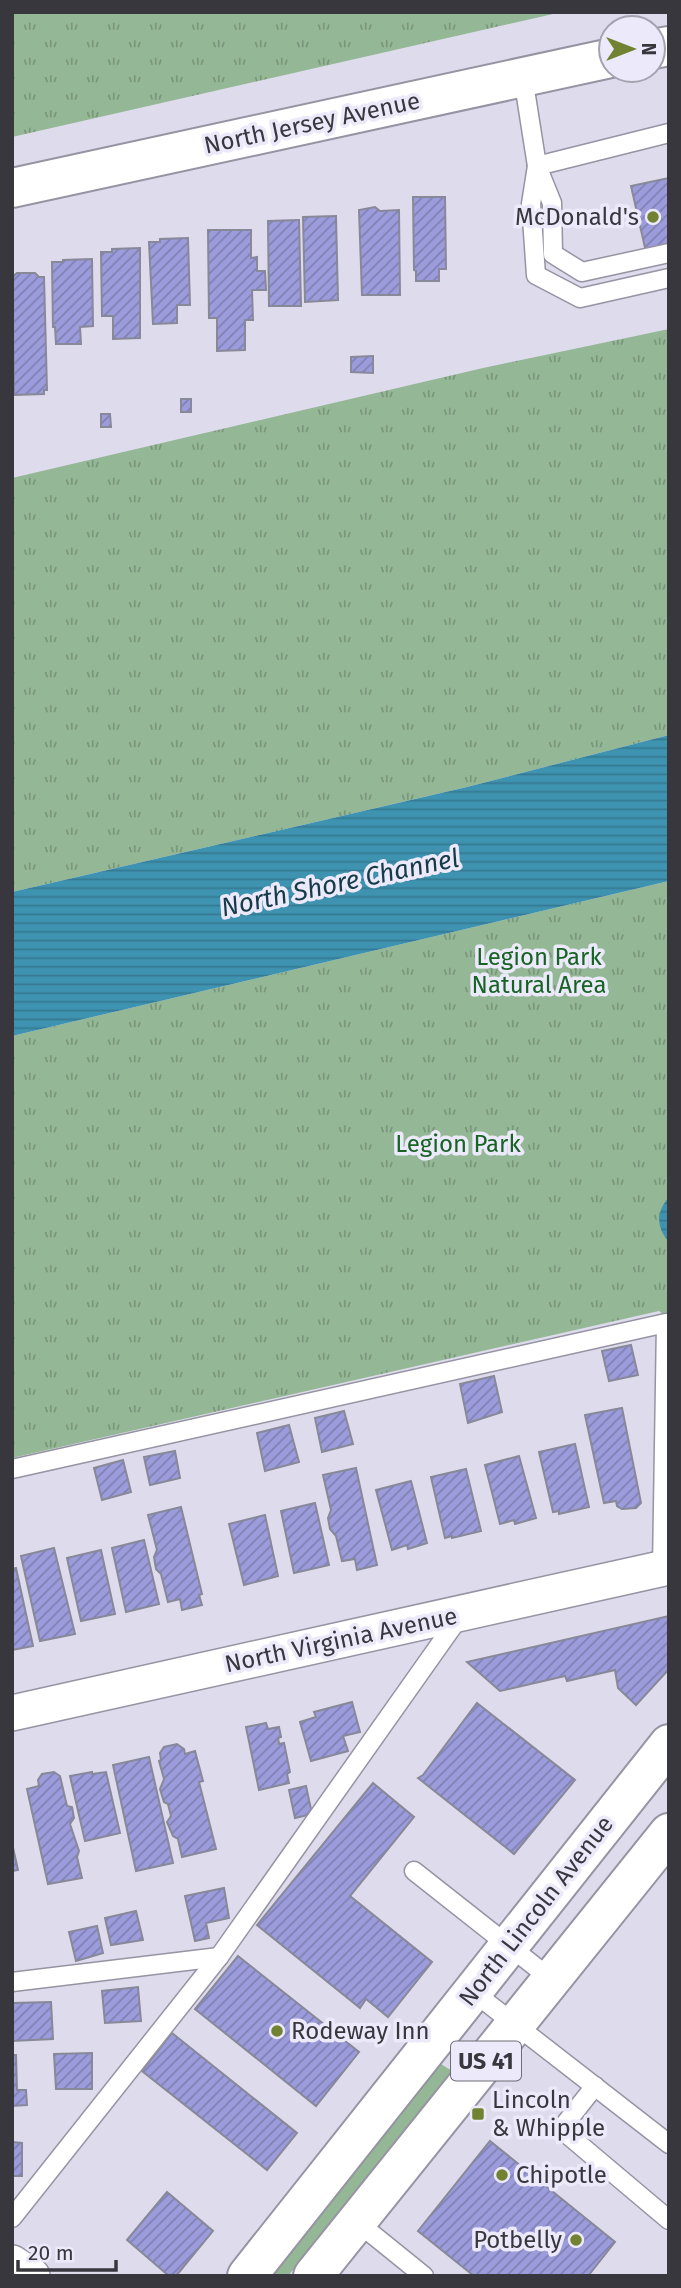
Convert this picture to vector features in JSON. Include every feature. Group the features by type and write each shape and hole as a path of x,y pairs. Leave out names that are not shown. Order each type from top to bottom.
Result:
{"main road":[{"name":"North Jersey Avenue","path":"12,188 597,61"},
{"name":"North Lincoln Avenue","path":"247,2276 669,1744"},
{"name":"US 41","path":"313,2276 669,1833"}],"street":[{"name":"North Virginia Avenue","path":"12,1713 666,1568"},
{"path":"12,2263 32,2276"}],"lane":[{"path":"523,77 537,166 552,204 553,254 582,272 669,253"},
{"path":"537,166 669,133"},
{"path":"537,166 531,204 536,275 580,298 669,278"},
{"path":"12,1469 666,1323 666,1568"},
{"path":"12,2218 219,1957 463,1613"},
{"path":"414,1871 551,1979"},
{"path":"12,1982 219,1957"},
{"path":"472,1992 669,2144"},
{"path":"595,2085 561,2129 669,2220"},
{"path":"356,2221 424,2276"}],"green space":[{"path":"12,12 562,12 12,137"},
{"path":"669,329 669,735 467,787 12,892 12,478 483,368"},
{"name":"Legion Park","path":"669,881 669,1319 659,1311 12,1458 12,1036"},
{"path":"441,2064 452,2071 288,2276 271,2276"}],"water":[{"name":"North Shore Channel","path":"669,735 669,881 12,1036 12,892 467,787"},
{"path":"669,1197 669,1242 659,1220"}],"building":[{"name":"McDonald's","path":"669,178 669,247 646,252 631,186"},
{"path":"413,197 445,197 446,269 439,269 439,281 416,281"},
{"path":"375,207 380,211 399,210 400,295 362,295 359,210"},
{"path":"336,216 338,300 305,302 303,217"},
{"path":"299,220 301,306 269,306 268,221"},
{"path":"208,230 251,230 251,258 257,257 257,271 265,271 266,290 252,290 253,320 245,320 245,350 217,351 217,318 209,318"},
{"path":"188,238 190,305 177,305 177,323 153,324 149,242"},
{"path":"140,248 140,338 113,339 113,316 102,316 101,252"},
{"path":"92,259 93,326 80,327 81,344 56,344 53,327 52,262"},
{"path":"17,273 35,273 44,277 47,390 44,390 44,394 14,395 12,277"},
{"path":"373,356 373,373 351,372 351,357"},
{"path":"181,399 191,399 191,412 181,412"},
{"path":"101,414 110,414 111,427 101,427"},
{"path":"631,1345 638,1375 609,1381 602,1351"},
{"path":"494,1376 502,1412 468,1423 460,1384"},
{"path":"622,1408 641,1503 636,1508 622,1509 617,1506 616,1501 604,1503 585,1415"},
{"path":"344,1411 353,1444 322,1452 315,1418"},
{"path":"289,1425 299,1462 265,1471 257,1433"},
{"path":"575,1444 589,1507 559,1514 559,1511 553,1512 539,1452"},
{"path":"175,1451 180,1478 150,1485 144,1457"},
{"path":"519,1456 536,1518 515,1524 514,1520 500,1524 485,1465"},
{"path":"123,1460 131,1492 102,1500 94,1468"},
{"path":"356,1468 377,1565 357,1570 355,1559 342,1561 336,1536 330,1529 328,1518 331,1510 323,1475"},
{"path":"466,1469 481,1531 445,1538 431,1477"},
{"path":"411,1481 427,1543 408,1549 407,1545 392,1550 376,1490"},
{"path":"315,1503 329,1565 294,1573 281,1511"},
{"path":"181,1507 202,1594 199,1595 202,1605 182,1610 180,1599 168,1602 161,1574 156,1569 154,1557 157,1550 148,1515"},
{"path":"265,1515 278,1576 244,1585 229,1524"},
{"path":"144,1540 159,1604 126,1612 112,1548"},
{"path":"54,1548 75,1634 40,1641 21,1556"},
{"path":"101,1550 115,1614 81,1621 67,1558"},
{"path":"16,1568 33,1646 12,1650 12,1569"},
{"path":"669,1616 669,1669 636,1705 618,1688 615,1670 567,1681 565,1676 500,1691 467,1662"},
{"path":"352,1702 360,1732 343,1736 348,1751 311,1761 300,1722 316,1717 314,1712"},
{"path":"477,1703 575,1780 514,1854 418,1778"},
{"path":"266,1723 268,1729 279,1727 279,1744 284,1743 290,1772 287,1774 289,1783 259,1790 246,1727"},
{"path":"177,1744 184,1749 185,1754 195,1751 203,1781 199,1782 216,1849 182,1857 178,1839 173,1836 167,1822 171,1816 160,1789 164,1779 159,1761 160,1753 164,1747"},
{"path":"149,1757 173,1863 136,1871 113,1765"},
{"path":"54,1772 60,1776 67,1806 72,1807 74,1818 70,1824 79,1851 77,1857 82,1878 48,1884 27,1789 39,1786 38,1780 42,1774"},
{"path":"106,1772 120,1833 85,1841 70,1776"},
{"path":"373,1783 414,1817 350,1896 432,1962 388,2017 366,1999 360,2008 257,1925"},
{"path":"306,1786 312,1814 295,1818 289,1790"},
{"path":"12,1843 18,1870 12,1871"},
{"path":"224,1888 229,1918 206,1923 209,1938 195,1941 185,1896"},
{"path":"136,1911 143,1940 111,1945 105,1918"},
{"path":"97,1926 103,1953 76,1961 69,1932"},
{"name":"Rodeway Inn","path":"238,1956 359,2052 316,2106 195,2009"},
{"path":"138,1987 141,2021 105,2023 102,1991"},
{"path":"51,2002 53,2039 12,2041 12,2003"},
{"path":"172,2033 297,2133 267,2170 142,2071"},
{"path":"92,2053 92,2089 56,2089 54,2054"},
{"path":"12,2055 16,2055 17,2090 26,2090 27,2105 12,2106"},
{"path":"490,2141 615,2242 588,2276 474,2276 418,2231"},
{"path":"12,2142 22,2143 22,2176 12,2176"},
{"path":"167,2192 213,2231 176,2276 169,2276 127,2240"}],"place":[{"name":"McDonald's","path":"653,217"},
{"name":"Rodeway Inn","path":"277,2031"},
{"name":"Lincoln & Whipple","path":"478,2114"},
{"name":"Chipotle","path":"502,2175"},
{"name":"Potbelly","path":"576,2240"}],"park label":[{"name":"Legion Park Natural Area","path":"539,971"}]}
